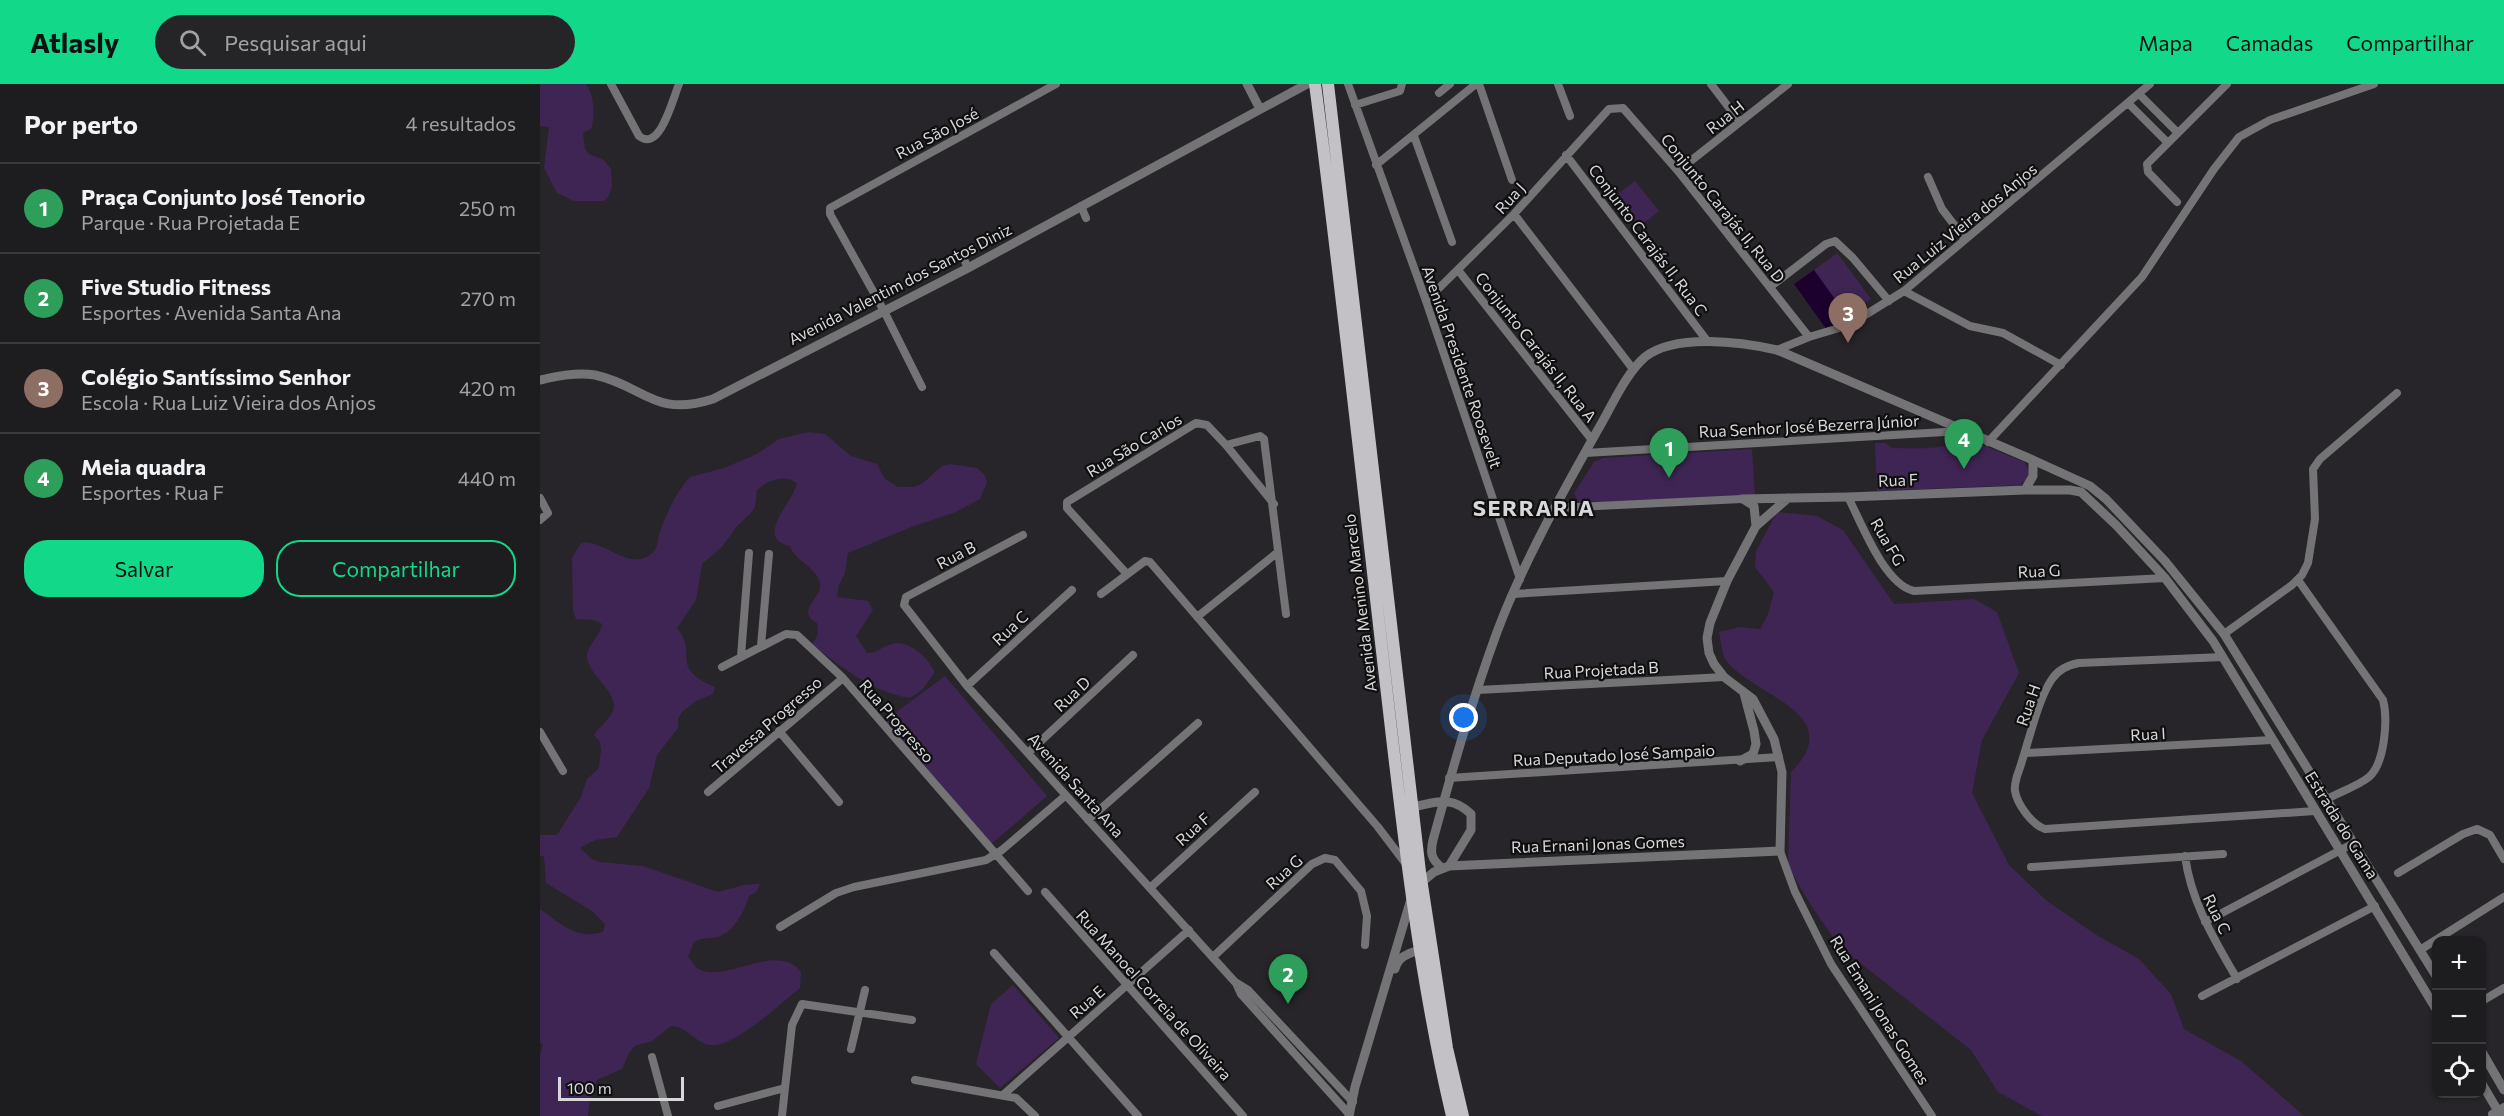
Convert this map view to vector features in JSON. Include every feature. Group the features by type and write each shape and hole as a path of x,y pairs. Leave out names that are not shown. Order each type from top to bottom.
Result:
{"main road":[{"name":"Avenida Menino Marcelo","path":"1315,84 1406,808 1422,882 1425,947 1438,1054 1452,1116"},
{"name":"Avenida Menino Marcelo","path":"1328,84 1406,808 1408,867 1463,1116"}],"street":[{"path":"610,84 639,136 647,141 659,133 679,84"},
{"name":"Rua São José","path":"884,311 830,214 831,206 1056,84"},
{"path":"1247,84 1260,109"},
{"name":"Avenida Valentim dos Santos Diniz","path":"540,380 565,375 594,375 658,402 677,406 692,405 713,399 884,311 966,263 1081,206 1307,84"},
{"name":"Avenida Presidente Roosevelt","path":"1348,84 1426,301 1520,579"},
{"path":"1355,105 1400,91 1402,84"},
{"path":"1439,93 1450,84"},
{"path":"1376,165 1478,84 1512,180"},
{"path":"1558,84 1570,116"},
{"path":"1711,84 1740,122"},
{"name":"Rua H","path":"1678,171 1788,84"},
{"name":"Rua Luiz Vieira dos Anjos","path":"1777,350 1809,337 1849,326 1904,291 2150,84"},
{"path":"2177,202 2148,172 2147,164 2227,84"},
{"path":"1988,442 2142,277 2214,169 2239,137 2248,130 2270,120 2374,84"},
{"path":"2139,94 2177,132"},
{"path":"2128,103 2167,142"},
{"name":"Conjunto Carajás II, Rua D","path":"1609,109 1623,108 1678,171 1809,337"},
{"name":"Rua J","path":"1426,301 1514,214 1609,109"},
{"path":"1414,136 1452,242"},
{"name":"Conjunto Carajás II, Rua C","path":"1566,155 1708,342"},
{"path":"1928,177 1942,209 1965,239"},
{"path":"1081,206 1086,218"},
{"path":"1445,867 1432,859 1431,850 1449,778 1497,633 1520,579 1556,508 1633,369 1514,214"},
{"path":"1770,287 1826,244 1835,241 1853,258 1889,301"},
{"name":"Conjunto Carajás II, Rua A","path":"1458,270 1592,440"},
{"path":"1904,291 1970,326 2003,333 2061,365"},
{"path":"884,311 922,387"},
{"name":"Estrada do Gama","path":"1633,369 1659,349 1684,343 1739,343 1777,350 2090,486 2106,499 2165,561 2224,634 2432,970"},
{"path":"2224,634 2298,580 2308,563 2315,519 2312,473 2315,466 2397,393"},
{"name":"Rua São Carlos","path":"1126,573 1067,508 1067,502 1196,423 1207,425 1274,504"},
{"name":"Rua Senhor José Bezerra Júnior","path":"1585,453 1962,431"},
{"path":"1226,445 1263,437 1274,504 1286,614"},
{"path":"2025,490 2033,476 2032,460"},
{"name":"Rua F","path":"1742,499 2025,490 2081,492"},
{"name":"Estrada do Gama","path":"2081,492 2116,525 2165,578 2223,657 2432,1002"},
{"name":"Rua FG","path":"1848,497 1888,573 1900,585 1914,591"},
{"path":"540,498 548,513 540,520"},
{"path":"1780,851 1782,804 1779,757 1769,726 1753,699 1724,677 1714,664 1708,653 1707,638 1710,623 1727,581 1756,526 1788,498"},
{"path":"1556,508 1742,499 1754,506 1756,526"},
{"name":"Rua B","path":"904,601 906,597 1023,535"},
{"path":"1197,617 1278,552"},
{"path":"741,656 749,554"},
{"path":"761,646 769,554"},
{"path":"1101,594 1126,573 1147,560 1378,827 1408,867"},
{"name":"Rua G","path":"1914,591 2165,578"},
{"path":"2298,580 2383,700 2386,713 2377,766 2370,776 2327,799"},
{"path":"1513,594 1727,581"},
{"name":"Rua C","path":"967,686 1072,590"},
{"name":"Avenida Santa Ana","path":"904,601 904,605 967,686 1065,796 1151,887 1235,982 1241,994 1349,1115"},
{"name":"Rua Progresso","path":"722,667 786,634 793,633 843,678 1028,891"},
{"name":"Rua D","path":"1028,753 1133,655"},
{"name":"Rua H","path":"2223,657 2079,663 2064,668 2056,674 2047,689 2017,776 2015,791 2021,804 2034,823 2045,830 2315,811"},
{"name":"Rua Projetada B","path":"1478,690 1724,677"},
{"name":"Travessa Progresso","path":"708,792 843,678"},
{"path":"1740,761 1753,754 1756,744 1743,690"},
{"path":"1088,820 1198,723"},
{"path":"779,731 839,802"},
{"path":"540,732 563,771"},
{"name":"Rua I","path":"2026,753 2272,740"},
{"name":"Rua Deputado José Sampaio","path":"1449,778 1779,757"},
{"name":"Rua F","path":"1151,887 1255,792"},
{"path":"780,927 836,893 854,887 973,864 995,855 1065,796"},
{"path":"1406,808 1443,800 1459,804 1471,814 1472,830 1445,867 1422,882"},
{"path":"2398,873 2472,830 2486,832 2504,859"},
{"path":"2205,922 2354,843"},
{"name":"Rua Ernani Jonas Gomes","path":"1445,867 1780,851"},
{"name":"Rua Emani Jonas Gomes","path":"1780,851 1794,892 1832,964 1932,1116"},
{"path":"2031,867 2223,854"},
{"name":"Rua C","path":"2185,856 2190,887 2205,922 2237,979"},
{"name":"Rua G","path":"1213,957 1312,864 1325,858 1335,861 1361,891 1367,916 1365,945"},
{"name":"Rua Manoel Correia de Oliveira","path":"1045,892 1243,1116"},
{"path":"1349,1115 1355,1087 1413,894"},
{"path":"2420,950 2504,897"},
{"path":"2202,996 2375,906"},
{"name":"Rua E","path":"1003,1095 1189,930"},
{"path":"1353,1102 1358,1095 1397,961 1408,953 1425,947"},
{"path":"994,953 1138,1116"},
{"name":"Avenida Santa Ana","path":"1235,982 1248,990 1353,1102"},
{"path":"2486,998 2504,988"},
{"path":"851,1049 865,990"},
{"path":"782,1116 792,1025 799,1007 806,1003 912,1020"},
{"path":"652,1057 668,1116"},
{"path":"2486,1059 2502,1083"},
{"path":"915,1080 1003,1095 1019,1100 1035,1116"},
{"path":"718,1106 786,1088"},
{"path":"2486,1092 2499,1112"}],"shaded area":[{"path":"540,84 586,84 591,95 593,111 592,128 583,133 585,149 589,154 604,160 611,169 612,187 604,201 574,201 557,193 544,168 549,127 540,126"},
{"path":"1635,181 1659,211 1639,227 1615,196"},
{"path":"1837,253 1871,299 1847,316 1814,270"},
{"path":"1814,270 1847,316 1827,330 1794,284"},
{"path":"808,432 825,434 851,456 877,464 885,479 898,487 914,487 923,483 942,466 950,464 977,468 984,474 987,482 980,499 956,512 914,526 848,553 845,573 839,585 837,597 868,601 873,610 856,636 867,653 896,643 903,644 922,655 935,672 922,690 910,698 896,695 858,677 812,644 818,629 817,623 808,614 820,589 818,577 796,556 790,546 780,542 775,535 778,518 797,483 787,479 776,479 757,490 755,507 750,514 737,526 722,547 702,564 696,600 677,628 686,645 688,666 692,673 701,680 715,687 713,694 696,701 682,712 678,719 678,728 657,755 649,788 617,837 595,840 580,848 592,859 600,862 643,866 718,892 744,885 760,884 756,892 749,896 734,926 717,937 694,942 688,957 697,968 707,972 720,972 764,961 778,960 791,963 801,972 800,988 757,1023 721,1044 705,1044 682,1029 671,1026 652,1041 635,1046 622,1069 597,1080 590,1096 588,1116 540,1116 540,1055 543,1045 540,1042 540,909 569,929 585,934 603,932 605,924 592,911 546,883 544,857 540,855 540,835 557,835 581,797 587,779 599,768 600,742 594,735 610,716 614,706 613,699 593,672 587,658 589,649 602,624 594,620 576,619 573,611 572,558 581,543 597,545 630,559 648,556 656,548 668,512 690,477 724,468 757,454 779,439"},
{"path":"1962,439 2024,462 2029,471 2027,480 2020,485 1877,491 1875,443 1885,443 1892,448 1928,448 1955,443"},
{"path":"1752,449 1755,496 1579,503 1574,493 1594,462 1603,458"},
{"path":"1777,512 1817,516 1843,530 1894,604 1974,599 1997,612 2019,673 1982,740 1972,793 2009,865 2047,901 2095,934 2139,959 2171,994 2184,1029 2241,1061 2304,1116 2042,1116 1998,1092 1971,1050 1840,947 1812,907 1788,866 1791,772 1806,752 1809,736 1804,721 1792,709 1728,663 1723,653 1719,632 1740,627 1760,629 1768,614 1774,592 1755,567 1756,551"},
{"path":"945,676 1047,796 989,846 880,724"},
{"path":"1013,985 1059,1038 1000,1088 976,1064 991,1004"}],"place":[{"name":"Colégio Santíssimo Senhor","path":"1848,343"},
{"name":"Meia quadra","path":"1964,469"},
{"name":"Praça Conjunto José Tenorio","path":"1669,478"},
{"name":"Five Studio Fitness","path":"1288,1004"}],"district":[{"name":"SERRARIA","path":"1534,508"}]}
